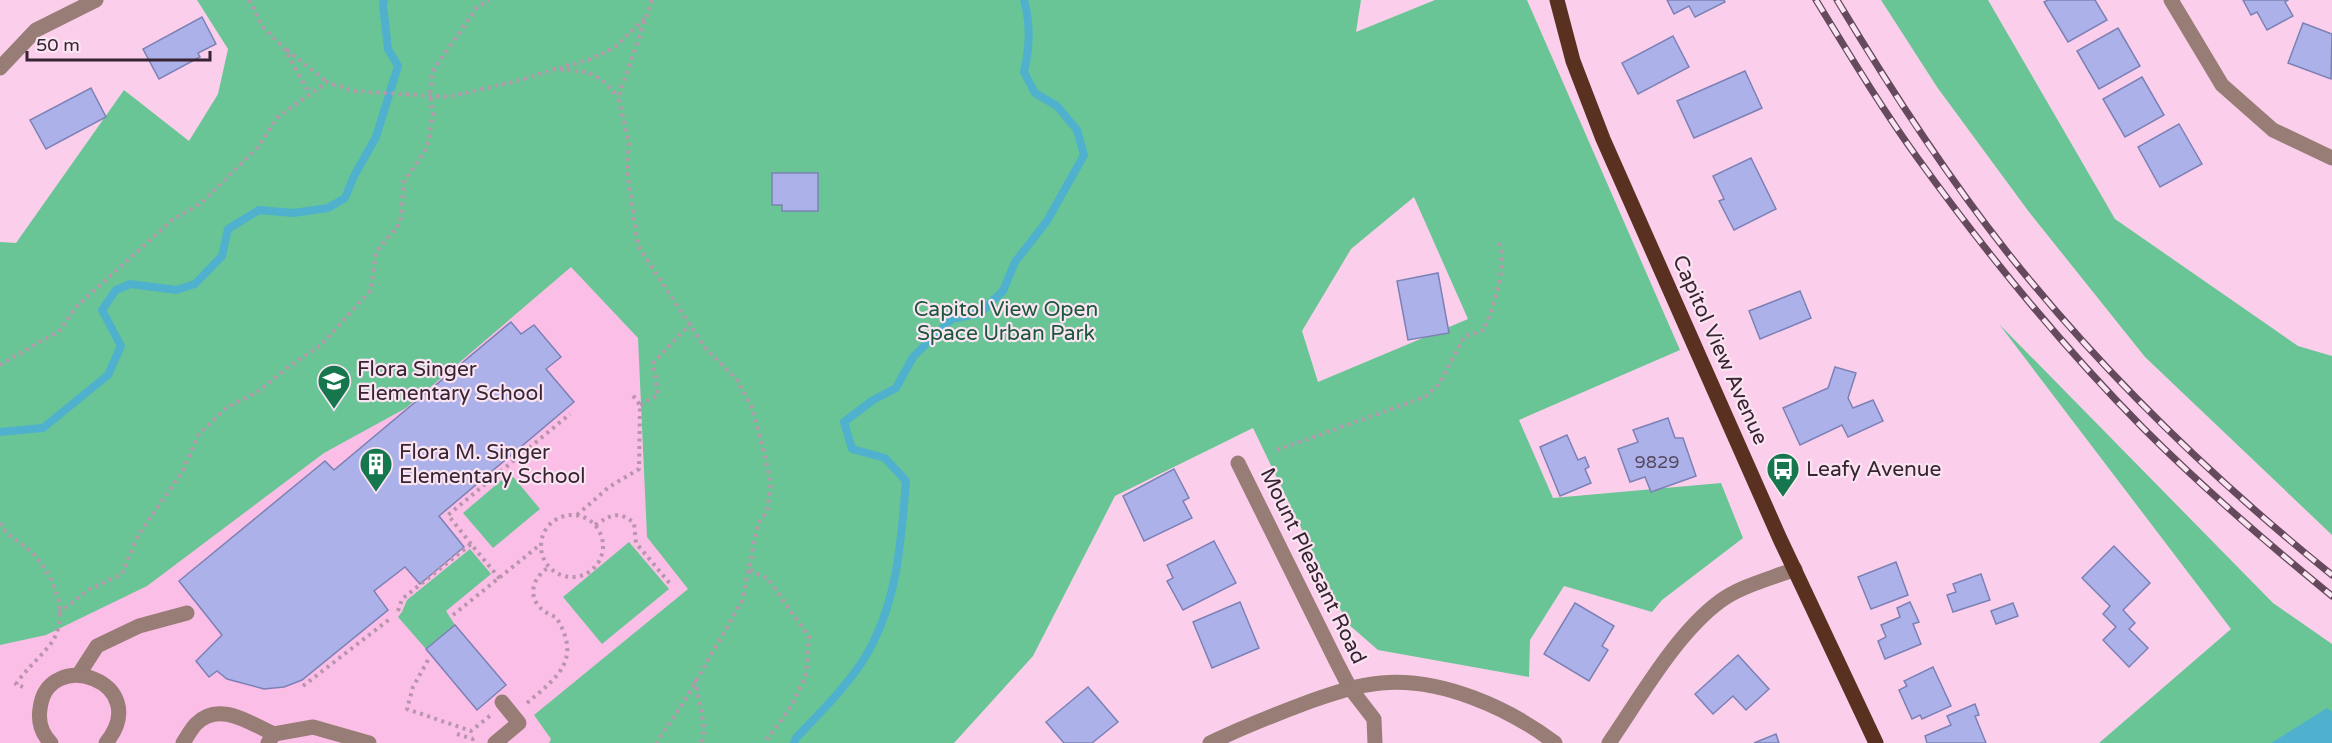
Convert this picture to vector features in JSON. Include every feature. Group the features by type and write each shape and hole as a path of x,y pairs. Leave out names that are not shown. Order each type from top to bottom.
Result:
{"main road":[{"name":"Capitol View Avenue","path":"1557,0 1573,61 1599,129 1795,569 1876,743"}],"street":[{"path":"0,68 36,30 96,0"},
{"path":"2170,0 2222,85 2273,130 2332,158"},
{"name":"Mount Pleasant Road","path":"1238,464 1350,688 1374,719 1375,743"},
{"path":"1609,743 1688,629 1730,594 1795,569"},
{"path":"79,674 97,646 139,626 187,613"},
{"path":"47,742 39,721 44,694 53,684 65,677 79,674 92,677 104,684 113,694 118,707 118,721 113,734 106,743"},
{"path":"1209,743 1253,721 1350,688 1382,682 1416,683 1478,699 1540,731 1555,743"},
{"path":"495,743 519,723 502,702"},
{"path":"183,743 196,724 214,714 235,716 271,738 313,727 369,743"}],"path":[{"path":"249,0 263,27 284,48 327,82 354,91 422,94 448,98 588,60 614,48 647,15"},
{"path":"59,613 88,590 122,574 137,537 182,472 199,434 226,408 259,391 321,345 371,290 376,252 400,223 404,182 428,147 433,115 430,95 432,72 477,7 489,0"},
{"path":"618,98 652,0"},
{"path":"284,48 309,93"},
{"path":"555,69 587,72 602,80 618,98 629,141 627,171 638,246 705,348 737,380 753,410 771,482 767,512 758,523 742,601 685,700 656,743"},
{"path":"0,365 59,331 77,306 171,221 201,203 257,148 278,117 327,82"},
{"path":"1276,450 1404,406 1425,397 1432,391 1464,337 1484,330 1493,307 1499,275 1502,250 1499,241"},
{"path":"640,405 658,395 653,363 690,324"},
{"path":"577,515 609,488 639,470 640,405 631,393"},
{"path":"500,579 448,515 570,414"},
{"path":"566,515 577,515 595,525 603,544 602,555 590,571 581,576 571,577 561,575 549,567 541,554 540,544 543,534 556,519 566,515"},
{"path":"595,525 613,515 624,515 634,523 636,543 672,586"},
{"path":"0,523 3,529 32,552 53,581 58,598 60,622 52,642 25,670 16,684 23,687"},
{"path":"398,611 402,599 471,544"},
{"path":"453,615 500,579 540,544"},
{"path":"513,715 556,677 564,665 569,650 566,633 556,617 544,613 536,604 533,594 534,581 549,567"},
{"path":"750,570 768,579 809,637 806,675 790,708 764,743"},
{"path":"303,686 391,618"},
{"path":"428,660 413,687 407,709 471,731 492,714 496,719"},
{"path":"695,680 704,726 702,743"},
{"path":"457,734 473,739 481,732"}],"shaded area":[{"name":"Flora Singer Elementary School","path":"322,0 650,0 878,743 0,743 0,275 236,160"}],"green space":[{"name":"Capitol View Open Space Urban Park","path":"197,0 1361,0 1356,32 1435,0 1527,0 1680,350 1519,420 1553,498 1721,483 1743,538 1662,600 1652,612 1564,586 1530,640 1529,677 1378,650 1347,623 1253,428 1115,496 1033,656 954,743 549,743 551,739 534,715 688,589 647,537 638,338 571,267 406,408 324,453 147,586 46,635 0,645 0,242 16,243 124,90 189,141 218,94 228,49","holes":["1414,197 1468,319 1318,382 1302,331 1351,249"]},
{"path":"1881,0 1988,0 2115,219 2298,346 2332,356 2332,535 2145,357 2029,212 1937,87"},
{"path":"1999,324 2273,603 2332,644 2332,743 2099,743 2231,629"},
{"path":"510,473 540,509 493,548 463,513"},
{"path":"629,542 669,589 602,644 563,597"},
{"path":"470,549 491,574 446,611 455,625 426,649 398,617 407,600"}],"water":[{"path":"2327,708 2332,712 2332,743 2271,743"}],"building":[{"path":"1667,0 1724,0 1725,2 1695,17 1689,6 1674,14"},
{"path":"2048,0 2095,0 2107,20 2068,42 2044,2"},
{"path":"2243,0 2288,0 2285,2 2293,16 2267,30 2257,12 2251,15"},
{"path":"202,17 216,44 198,53 200,57 159,79 143,49"},
{"path":"2303,23 2332,34 2331,79 2288,63"},
{"path":"2118,28 2140,66 2099,89 2077,51"},
{"path":"1673,36 1689,67 1638,94 1622,63"},
{"path":"1745,71 1762,108 1694,138 1677,101"},
{"path":"2142,77 2164,115 2125,137 2103,99"},
{"path":"91,88 106,117 46,149 30,120"},
{"path":"2179,124 2202,164 2160,187 2138,147"},
{"path":"1751,158 1776,209 1734,230 1719,201 1724,199 1713,176"},
{"path":"772,173 818,173 818,211 782,211 782,205 772,205"},
{"path":"1438,273 1449,333 1408,340 1397,281"},
{"path":"1800,291 1811,318 1760,339 1749,311"},
{"name":"Flora M. Singer Elementary School","path":"511,322 521,334 534,325 561,357 546,369 574,402 439,516 464,547 420,584 405,567 374,591 388,610 302,680 284,687 264,689 227,679 217,671 209,677 196,661 222,635 179,581 325,461 334,470"},
{"path":"1835,367 1856,373 1848,398 1853,408 1873,400 1883,421 1848,437 1842,425 1800,445 1783,408 1828,388"},
{"path":"1668,418 1675,438 1683,438 1696,476 1651,492 1645,477 1630,482 1618,449 1638,442 1633,430"},
{"path":"1567,435 1578,460 1585,457 1589,467 1585,469 1591,483 1560,496 1540,447"},
{"path":"1174,469 1189,498 1183,501 1192,518 1144,541 1123,496"},
{"path":"1214,541 1236,583 1183,610 1167,581 1173,578 1167,565"},
{"path":"2114,546 2150,583 2123,610 2135,623 2129,629 2148,648 2129,667 2103,640 2116,627 2103,614 2110,606 2082,578"},
{"path":"1896,562 1908,595 1871,609 1858,577"},
{"path":"1981,574 1990,600 1953,612 1947,595 1956,592 1953,584"},
{"path":"1240,602 1259,648 1212,668 1193,622"},
{"path":"1910,602 1919,622 1913,624 1921,644 1885,659 1878,641 1886,637 1881,625 1900,617 1897,608"},
{"path":"1575,603 1614,626 1602,646 1608,650 1589,681 1544,654"},
{"path":"2013,603 2018,616 1996,624 1991,611"},
{"path":"455,625 506,685 477,710 426,649"},
{"path":"1738,655 1769,689 1746,710 1733,696 1713,714 1695,694"},
{"path":"1933,667 1951,706 1922,719 1920,715 1912,719 1899,690 1907,686 1904,681"},
{"path":"1088,687 1118,722 1092,743 1064,743 1046,722"},
{"path":"1975,704 1979,715 1975,716 1986,743 1927,743 1925,736 1951,725 1947,716"},
{"path":"1776,734 1779,743 1754,743"}],"waterway":[{"path":"0,432 43,428 108,375 121,346 102,310 116,290 130,284 176,290 195,284 222,256 228,229 259,210 293,213 328,208 345,198 354,176 376,137 398,66 388,49 384,0"},
{"path":"794,743 847,682 874,641 890,598 899,552 906,481 885,458 852,449 844,422 873,400 896,388 913,357 952,319 980,313 1003,291 1015,262 1047,221 1084,155 1077,130 1057,106 1035,93 1024,72 1029,36 1024,0"}],"railway":[{"path":"1816,0 1919,160 1971,230 2054,332 2113,397 2188,472 2332,596"},
{"path":"1837,0 1939,160 1984,222 2043,296 2081,340 2160,422 2244,501 2332,575"}],"place":[{"name":"Flora Singer Elementary School","path":"334,410"},
{"name":"Flora M. Singer Elementary School","path":"376,493"},
{"name":"Leafy Avenue","path":"1783,498"}]}
